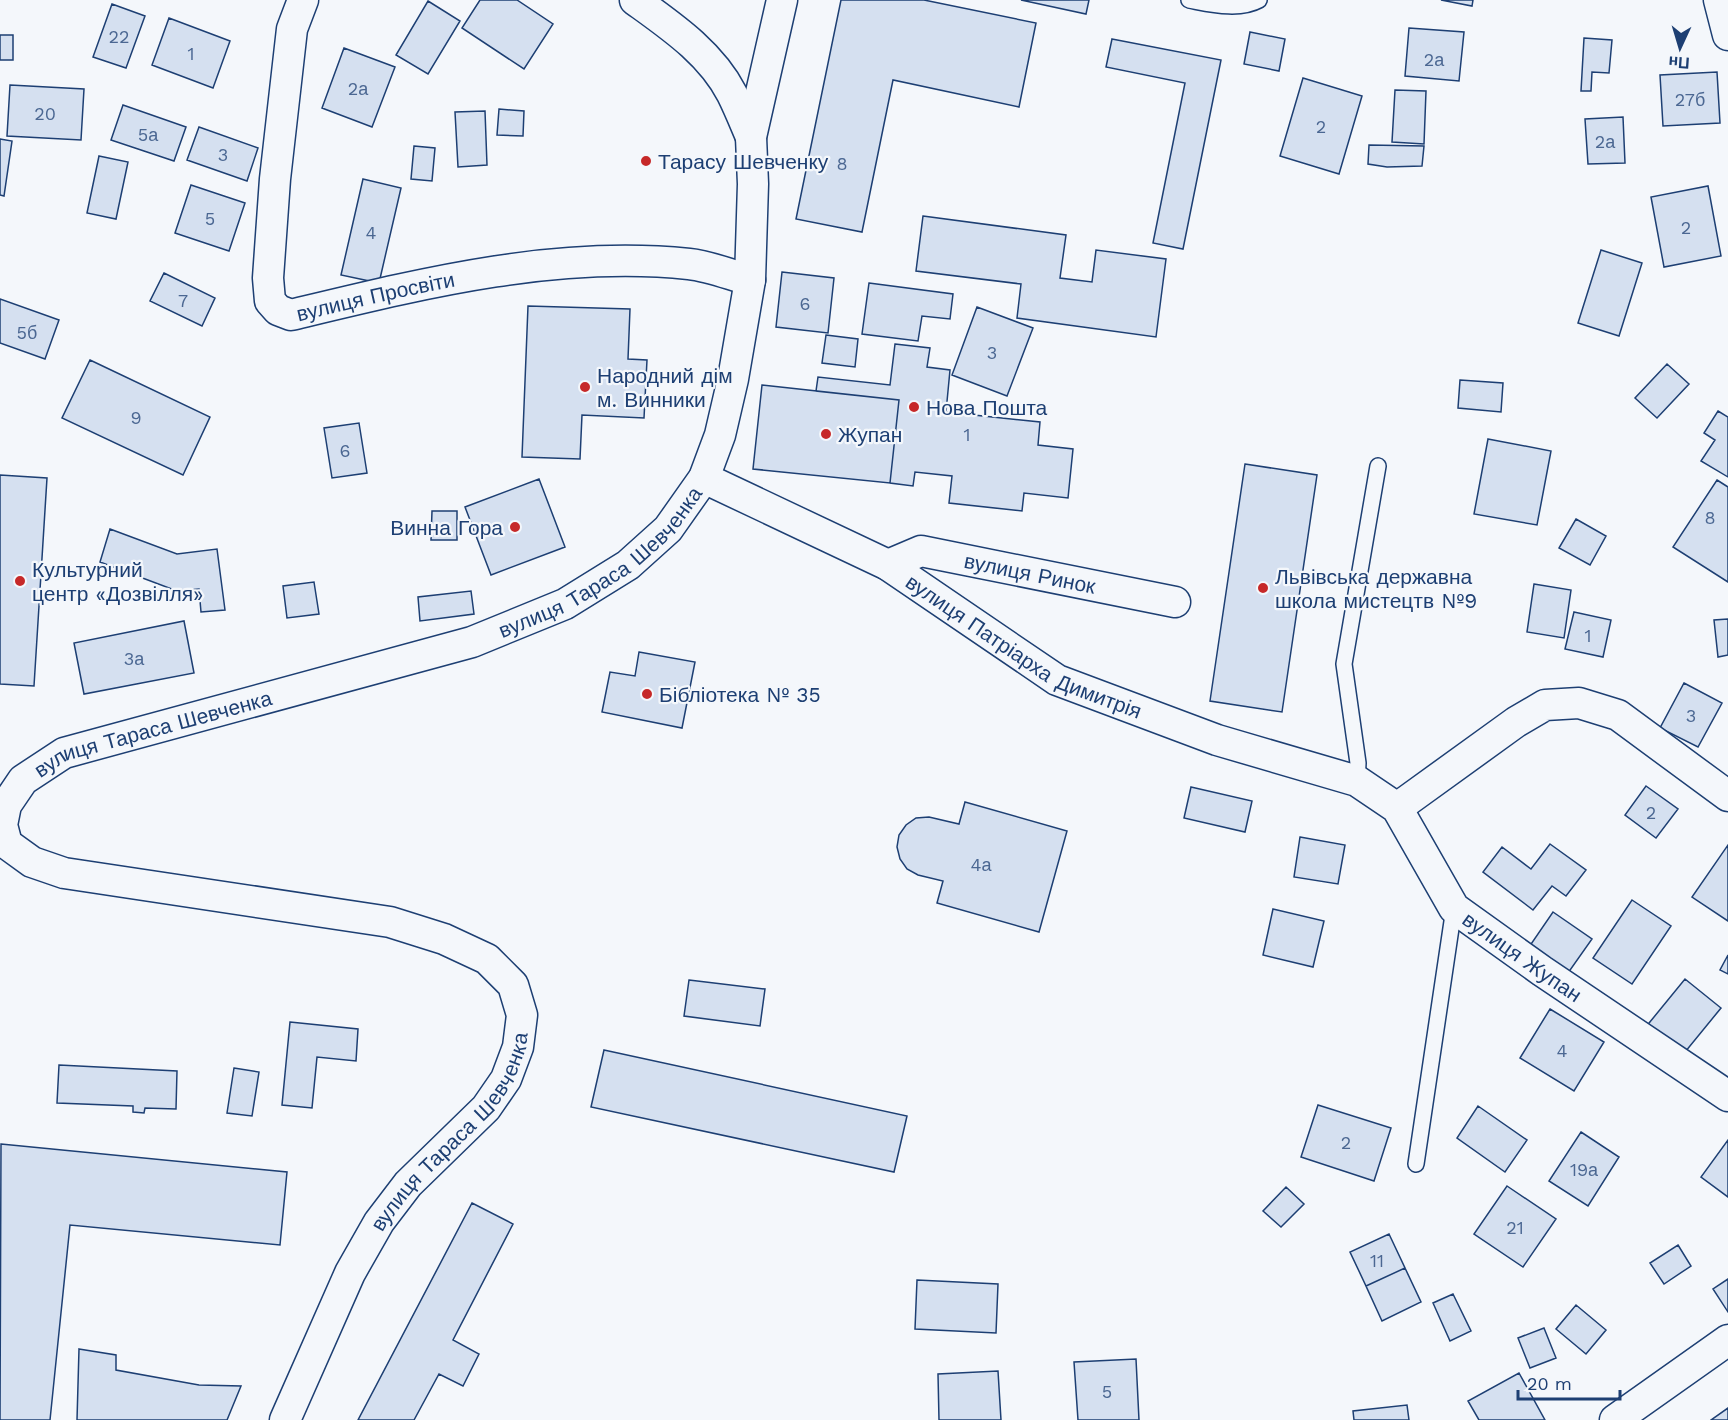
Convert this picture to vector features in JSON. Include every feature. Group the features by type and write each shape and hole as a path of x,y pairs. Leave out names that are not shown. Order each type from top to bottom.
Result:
{"street":[{"name":"вулиця Просвіти","path":"303,0 292,29 275,179 268,278 270,301 278,310 291,315 486,272 606,261 690,264 750,280"},
{"path":"635,0 678,30 709,61 731,92 751,137"},
{"name":"вулиця Тараса Шевченка","path":"285,1420 350,1273 379,1222 408,1184 486,1108 506,1078 518,1047 522,1015 513,985 487,959 444,939 390,922 64,873 32,862 7,844 2,825 6,805 23,780 64,753 472,642 565,604 628,565 668,530 704,478 723,424 733,379 750,280 753,184 751,137 782,0"},
{"path":"1719,0 1728,35"},
{"name":"вулиця Патріарха Димитрія","path":"704,478 888,565 1057,680 1216,740 1357,781"},
{"name":"вулиця Ринок","path":"888,565 921,550 1175,602"},
{"path":"1397,808 1516,722 1545,705 1579,703 1618,715 1728,796"},
{"name":"вулиця Жупан","path":"1357,781 1397,808 1454,908 1542,971 1728,1096"},
{"path":"1615,1420 1728,1340"}],"lane":[{"path":"1189,0 1217,5 1249,5 1259,0"},
{"path":"1357,781 1358,762 1344,664 1378,466"},
{"path":"1416,1164 1454,908"}],"building":[{"path":"480,0 517,0 553,24 524,69 462,28"},
{"path":"841,0 924,0 1036,23 1019,107 893,80 862,232 796,219"},
{"path":"1021,0 1089,0 1086,14"},
{"path":"1441,0 1473,0 1472,6"},
{"path":"428,1 460,21 428,74 396,55"},
{"path":"112,4 145,16 126,68 93,57"},
{"path":"169,18 230,41 213,88 152,65"},
{"path":"1409,28 1464,32 1459,81 1405,76"},
{"path":"1250,32 1285,39 1279,71 1244,64"},
{"path":"0,35 13,35 13,60 0,60"},
{"path":"1584,38 1612,40 1609,73 1592,72 1591,91 1581,91"},
{"path":"1112,39 1221,60 1183,249 1153,243 1185,83 1106,67"},
{"path":"344,48 395,67 372,127 322,108"},
{"path":"1717,72 1720,123 1663,126 1660,75"},
{"path":"1303,78 1362,96 1339,174 1280,156"},
{"path":"10,85 84,89 81,140 7,136"},
{"path":"1395,90 1426,91 1424,144 1392,142"},
{"path":"123,105 186,127 174,161 111,140"},
{"path":"499,109 524,111 523,136 497,135"},
{"path":"485,111 487,165 458,167 455,112"},
{"path":"1623,117 1625,163 1588,164 1585,119"},
{"path":"199,127 258,148 247,181 187,160"},
{"path":"0,139 12,141 4,196 0,195"},
{"path":"1369,145 1424,146 1422,166 1387,167 1368,164"},
{"path":"414,146 435,148 432,181 411,179"},
{"path":"99,156 128,162 116,219 87,213"},
{"path":"363,179 401,188 379,283 341,275"},
{"path":"191,185 245,203 229,251 175,233"},
{"path":"1708,186 1721,256 1664,267 1651,197"},
{"path":"923,216 1066,235 1060,278 1092,282 1096,250 1166,259 1156,337 1017,318 1021,284 916,271"},
{"path":"1601,250 1642,263 1619,336 1578,323"},
{"path":"782,272 834,278 828,333 776,327"},
{"path":"164,273 215,298 202,326 150,301"},
{"path":"869,283 953,294 950,319 922,316 918,341 862,334"},
{"path":"0,299 59,320 45,359 0,343"},
{"name":"Народний дім м. Винники","path":"528,306 630,309 628,359 647,360 644,418 582,415 580,459 522,457"},
{"path":"977,307 1033,328 1007,396 952,375"},
{"path":"826,335 858,339 855,367 822,363"},
{"path":"895,344 930,348 927,367 950,370 946,412 1040,422 1038,445 1073,449 1068,498 1024,493 1022,511 949,503 952,476 915,472 913,486 890,483 899,400 816,391 818,377 890,385"},
{"path":"90,360 210,417 183,475 62,418"},
{"path":"1667,364 1689,384 1657,418 1635,398"},
{"path":"1460,380 1503,383 1501,412 1458,408"},
{"name":"Жупан","path":"762,385 899,400 890,483 753,469"},
{"path":"1718,411 1728,417 1728,477 1701,461 1715,440 1704,433"},
{"path":"359,423 367,473 332,478 324,428"},
{"path":"1488,439 1551,451 1537,525 1474,514"},
{"name":"Львівська державна школа мистецтв №9","path":"1245,464 1317,475 1282,712 1210,701"},
{"name":"Культурний центр «Дозвілля»","path":"0,475 47,478 34,686 0,684"},
{"name":"Винна Гора","path":"539,479 565,547 491,575 465,507"},
{"path":"1717,480 1728,487 1728,582 1673,547"},
{"path":"432,511 457,511 457,540 431,540"},
{"path":"1576,519 1606,536 1590,565 1559,548"},
{"path":"110,529 177,554 217,549 225,610 201,612 199,589 177,591 100,562"},
{"path":"314,582 319,614 287,618 283,586"},
{"path":"1534,584 1571,590 1564,638 1527,632"},
{"path":"471,591 474,614 420,621 418,597"},
{"path":"1574,612 1611,620 1603,657 1565,649"},
{"path":"1728,619 1728,655 1718,657 1714,620"},
{"path":"184,621 194,673 84,694 74,643"},
{"name":"Бібліотека № 35","path":"639,652 695,662 682,728 602,712 610,672 635,676"},
{"path":"1684,683 1722,703 1698,747 1660,728"},
{"path":"1646,786 1678,809 1656,838 1625,815"},
{"path":"1191,787 1252,801 1245,832 1184,818"},
{"path":"965,802 1067,831 1039,932 937,903 943,881 918,875 907,869 900,859 897,847 899,835 906,825 916,818 929,817 959,824"},
{"path":"1300,837 1345,845 1338,884 1294,877"},
{"path":"1550,844 1586,870 1566,896 1552,886 1533,910 1483,872 1502,847 1531,869"},
{"path":"1728,845 1728,921 1692,897"},
{"path":"1632,900 1671,926 1632,984 1593,958"},
{"path":"1273,909 1324,921 1313,967 1263,955"},
{"path":"1553,912 1592,939 1568,973 1529,947"},
{"path":"1728,955 1728,974 1720,970"},
{"path":"1685,979 1721,1008 1681,1057 1645,1028"},
{"path":"689,980 765,989 760,1026 684,1016"},
{"path":"1550,1009 1604,1042 1574,1091 1520,1058"},
{"path":"290,1022 358,1029 356,1061 317,1057 312,1108 282,1105"},
{"path":"604,1050 907,1116 894,1172 591,1107"},
{"path":"59,1065 177,1071 176,1109 145,1108 144,1113 133,1112 133,1106 57,1103"},
{"path":"234,1068 259,1072 252,1116 227,1113"},
{"path":"1318,1105 1391,1128 1374,1181 1301,1157"},
{"path":"1478,1106 1527,1140 1505,1172 1457,1138"},
{"path":"1581,1132 1619,1157 1588,1206 1549,1181"},
{"path":"1728,1140 1728,1197 1701,1177"},
{"path":"1,1144 287,1172 280,1245 70,1225 50,1420 0,1420"},
{"path":"1507,1186 1556,1219 1523,1267 1474,1234"},
{"path":"1286,1187 1304,1204 1281,1227 1263,1211"},
{"path":"472,1203 513,1224 453,1340 479,1354 463,1386 439,1374 414,1420 358,1420"},
{"path":"1389,1234 1405,1268 1366,1286 1350,1252"},
{"path":"1678,1245 1691,1266 1664,1284 1650,1263"},
{"path":"1405,1268 1421,1302 1382,1321 1366,1286"},
{"path":"1728,1279 1728,1312 1713,1289"},
{"path":"917,1280 998,1284 996,1333 915,1329"},
{"path":"1453,1294 1471,1331 1450,1341 1433,1303"},
{"path":"1576,1305 1606,1330 1586,1354 1556,1329"},
{"path":"1544,1328 1556,1358 1530,1368 1518,1338"},
{"path":"79,1349 116,1355 116,1370 199,1385 241,1386 227,1420 77,1420"},
{"path":"1136,1359 1139,1420 1078,1420 1074,1362"},
{"path":"998,1371 1001,1420 939,1420 938,1374"},
{"path":"1519,1373 1545,1420 1479,1420 1468,1401"},
{"path":"1407,1405 1409,1420 1354,1420 1353,1411"},
{"path":"1728,1408 1728,1420 1711,1420"}],"place":[{"name":"Тарасу Шевченку","path":"646,161"},
{"name":"Народний дім м. Винники","path":"585,387"},
{"name":"Нова Пошта","path":"914,407"},
{"name":"Жупан","path":"826,434"},
{"name":"Винна Гора","path":"515,527"},
{"name":"Культурний центр «Дозвілля»","path":"20,581"},
{"name":"Львівська державна школа мистецтв №9","path":"1263,588"},
{"name":"Бібліотека № 35","path":"647,694"}]}
